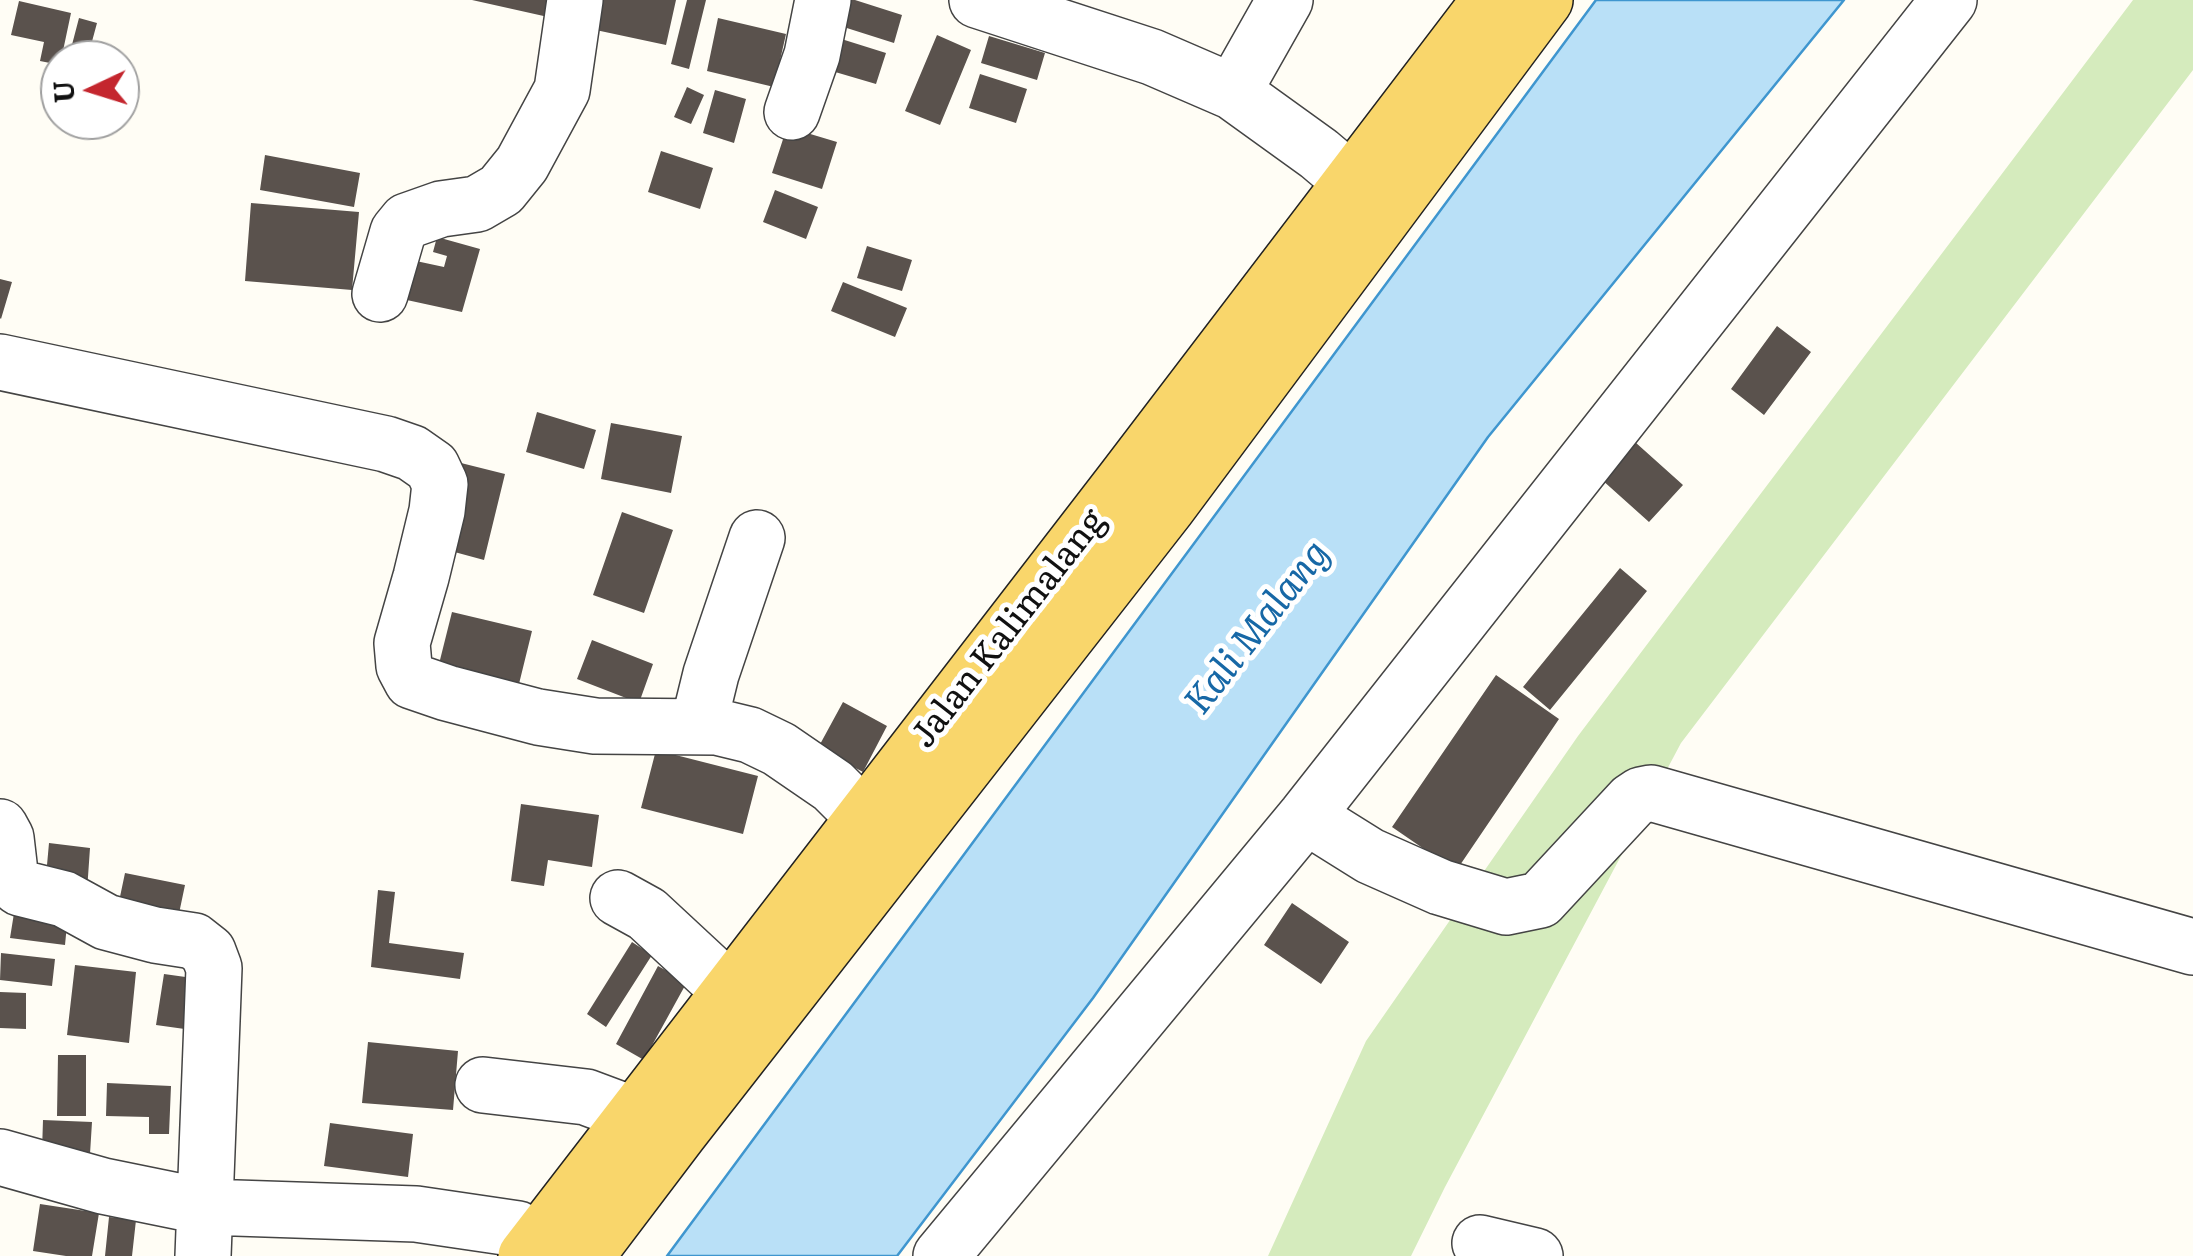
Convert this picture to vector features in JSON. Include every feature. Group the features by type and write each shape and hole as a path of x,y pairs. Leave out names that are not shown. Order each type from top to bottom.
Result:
{"main road":[{"name":"Jalan Kalimalang","path":"1370,196 1490,0"},
{"name":"Jalan Kalimalang","path":"553,1252 751,1005 1370,196 1545,0"}],"street":[{"path":"380,294 398,232 407,221 440,209 477,204 501,190 522,164 562,90 575,0"},
{"path":"792,112 812,55 823,0"},
{"path":"977,0 1152,57 1233,92 1320,154 1370,196"},
{"path":"1233,92 1285,0"},
{"path":"941,1256 1306,816 1950,0"},
{"path":"0,362 386,444 412,453 432,467 440,484 402,644 404,666 412,680 538,717 595,726 717,727 750,734 779,748 833,786 883,833"},
{"path":"698,727 711,674 757,538"},
{"path":"1306,816 1370,856 1440,887 1506,907 1540,900 1632,801 1651,793 2193,947"},
{"path":"0,827 6,838 12,880 20,888 64,900 106,922 155,936 194,941 208,952 214,968 204,1231"},
{"path":"618,898 647,914 751,1005"},
{"path":"482,1085 586,1097 656,1124"},
{"path":"0,1156 103,1186 204,1231 416,1214 518,1229 553,1252"},
{"path":"1480,1243 1535,1256"}],"green space":[{"path":"2133,0 2193,0 2193,70 1681,743 1411,1256 1268,1256 1366,1041 1578,736"}],"water":[{"name":"Kali Malang","path":"1596,0 1844,0 1488,437 1093,998 897,1256 667,1256"}],"building":[{"path":"472,0 570,0 566,21"},
{"path":"583,0 676,0 666,45 577,26"},
{"path":"687,0 706,0 689,69 671,64"},
{"path":"838,0 855,0 902,15 894,43 831,23"},
{"path":"19,1 71,13 65,40 40,41 11,35"},
{"path":"79,18 97,23 92,40 73,40"},
{"path":"718,18 786,34 774,87 707,71"},
{"path":"937,35 971,50 940,125 905,111"},
{"path":"989,36 1045,53 1037,80 981,63"},
{"path":"835,37 886,53 876,84 825,69"},
{"path":"980,74 1027,89 1016,123 969,108"},
{"path":"687,87 704,95 691,124 674,117"},
{"path":"715,90 746,99 734,143 703,133"},
{"path":"787,127 837,142 822,189 772,173"},
{"path":"661,151 713,168 700,209 648,192"},
{"path":"265,155 360,173 354,207 260,190"},
{"path":"775,190 818,207 806,239 763,222"},
{"path":"251,203 359,212 352,290 245,281"},
{"path":"437,237 480,249 462,312 393,297 402,258 444,267 447,256 433,252"},
{"path":"867,246 912,260 902,291 857,278"},
{"path":"0,279 12,282 1,319 0,318"},
{"path":"843,282 907,308 895,337 831,311"},
{"path":"1777,326 1811,352 1764,415 1731,389"},
{"path":"537,412 596,430 584,469 526,452"},
{"path":"611,423 682,436 671,493 601,479"},
{"path":"1635,442 1683,485 1649,522 1601,479"},
{"path":"457,462 505,474 484,560 436,547"},
{"path":"622,512 673,530 644,613 593,595"},
{"path":"1620,568 1647,591 1550,710 1523,687"},
{"path":"452,612 532,631 518,688 438,668"},
{"path":"592,640 653,664 639,703 577,679"},
{"path":"1496,675 1559,719 1456,871 1392,827"},
{"path":"843,702 887,726 863,772 818,748"},
{"path":"656,750 758,776 743,834 641,808"},
{"path":"521,804 599,815 592,867 548,860 544,886 511,881"},
{"path":"49,843 90,848 87,891 45,887"},
{"path":"125,873 185,885 177,923 117,911"},
{"path":"378,890 395,892 389,943 464,953 460,979 371,967"},
{"path":"1292,903 1349,942 1321,984 1264,945"},
{"path":"15,907 68,914 65,945 10,938"},
{"path":"632,942 652,955 606,1027 587,1014"},
{"path":"1,953 55,959 52,986 0,980"},
{"path":"75,965 136,972 129,1043 67,1035"},
{"path":"658,966 687,982 644,1060 616,1044"},
{"path":"164,974 207,980 199,1031 156,1025"},
{"path":"0,992 26,993 26,1029 0,1028"},
{"path":"368,1042 458,1051 453,1110 362,1103"},
{"path":"58,1055 86,1055 86,1116 57,1116"},
{"path":"107,1083 171,1086 169,1134 149,1134 149,1117 106,1116"},
{"path":"43,1120 92,1122 90,1154 42,1151"},
{"path":"330,1123 413,1134 408,1177 324,1166"},
{"path":"40,1204 99,1213 92,1256 33,1251"},
{"path":"109,1217 136,1220 132,1256 105,1256"}]}
